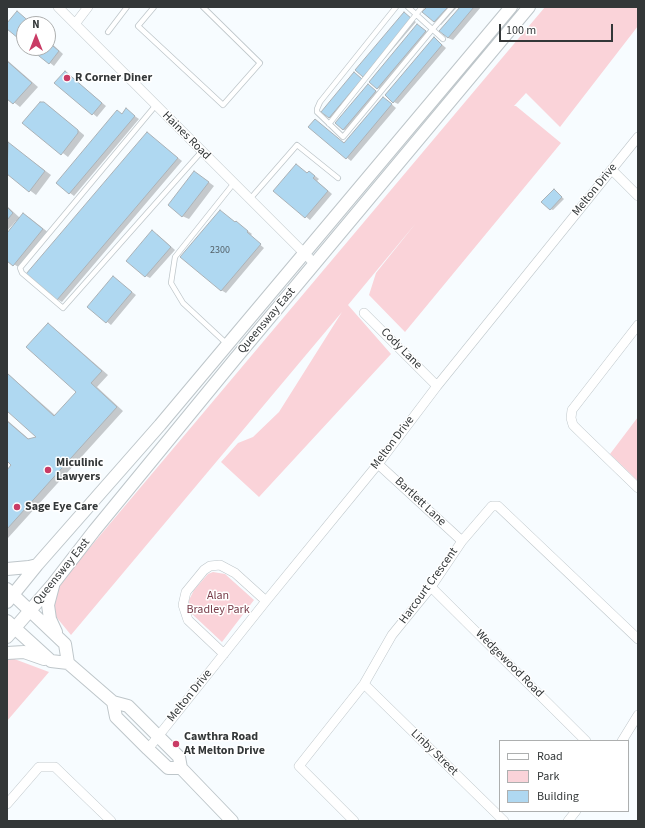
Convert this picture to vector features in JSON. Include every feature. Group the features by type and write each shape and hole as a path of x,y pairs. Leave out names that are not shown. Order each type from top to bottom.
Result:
{"main road":[{"name":"Queensway East","path":"8,597 160,424 510,7"},
{"name":"Queensway East","path":"9,626 30,611 53,584 110,512 529,7"},
{"path":"7,569 37,565"},
{"path":"53,584 48,605 49,615 59,638"},
{"path":"8,597 30,611 65,644 68,663"},
{"path":"8,597 10,613 9,626 50,661"},
{"path":"7,653 24,652 50,661 68,663 113,702 128,706 159,735 179,757 181,768 232,821"},
{"path":"113,702 116,717 148,749 168,768 181,768"}],"street":[{"name":"Haines Road","path":"58,7 315,264"},
{"path":"75,24 88,7"},
{"name":"Melton Drive","path":"148,749 378,464 437,386 638,137"},
{"path":"612,170 638,196"},
{"name":"Cody Lane","path":"364,313 437,386"},
{"path":"638,325 572,410 571,418 573,425 638,488"},
{"name":"Bartlett Lane","path":"378,464 462,541"},
{"name":"Harcourt Crescent","path":"354,821 299,766 364,684 392,635 431,587 462,541 492,506 498,506 638,639"},
{"path":"224,654 188,620 183,605 186,592 204,570 210,566 220,565 231,570 266,601"},
{"name":"Wedgewood Road","path":"431,587 585,740"},
{"name":"Linby Street","path":"364,684 504,821"},
{"path":"623,740 638,715"},
{"path":"7,804 38,767 55,767 111,821"},
{"path":"568,821 575,812"}],"lane":[{"path":"108,32 127,7"},
{"path":"154,7 138,26 223,105 260,63 203,7"},
{"path":"396,7 320,102 317,109 317,112 343,137 452,7"},
{"path":"408,7 443,39"},
{"path":"329,124 422,7"},
{"path":"156,105 20,268 22,273 63,308 202,151"},
{"path":"250,199 297,145 338,178"},
{"path":"227,344 183,303 171,283 175,257 234,183"}],"green space":[{"path":"545,7 638,7 638,26 560,127 526,93 514,106 516,106 561,143 405,332 369,295 376,273 416,223 348,305 391,354 259,497 221,462 238,443 253,437 279,412 342,312 71,635 44,602"},
{"path":"638,417 638,481 610,454"},
{"name":"Alan Bradley Park","path":"213,572 225,574 254,600 222,642 192,614 189,607 189,600 194,590 208,574"},
{"path":"9,657 49,672 7,721 7,658"}],"building":[{"path":"427,7 448,7 434,22 422,12"},
{"path":"460,7 474,7 448,38 439,31"},
{"path":"17,11 23,16 16,16 16,36 7,29 7,23"},
{"path":"404,12 412,19 363,77 355,70"},
{"path":"417,24 426,31 377,89 369,82"},
{"path":"434,37 442,45 393,103 385,95"},
{"path":"39,56 55,56 49,64"},
{"path":"7,61 32,83 13,104 7,99"},
{"path":"65,71 102,103 92,115 54,83"},
{"path":"354,72 362,79 329,118 321,112"},
{"path":"368,84 376,91 343,130 335,123"},
{"path":"383,97 392,104 346,159 308,127 315,119 344,143"},
{"path":"40,102 44,102 78,130 78,133 61,155 22,123"},
{"path":"126,108 135,116 69,194 56,183 117,110 122,114"},
{"path":"147,132 178,158 57,300 26,274"},
{"path":"8,142 45,171 29,192 7,174"},
{"path":"296,164 307,173 309,171 315,176 313,178 328,191 305,218 273,191"},
{"path":"194,171 209,182 182,217 168,205"},
{"path":"554,189 562,197 550,210 541,202"},
{"path":"7,207 13,213 7,220"},
{"path":"220,210 235,222 236,221 261,244 221,291 180,257"},
{"path":"23,213 43,229 13,266 7,261 7,233"},
{"path":"152,230 171,247 145,277 126,261"},
{"path":"113,276 132,292 106,323 87,307"},
{"path":"48,323 102,371 91,383 117,407 7,529 7,470 11,465 7,461 7,421 28,439 36,437 7,411 7,373 54,416 76,392 26,347"}],"place":[{"name":"R Corner Diner","path":"67,78"},
{"name":"Miculinic Lawyers","path":"48,470"},
{"name":"Sage Eye Care","path":"17,507"},
{"name":"Cawthra Road At Melton Drive","path":"176,744"}]}
